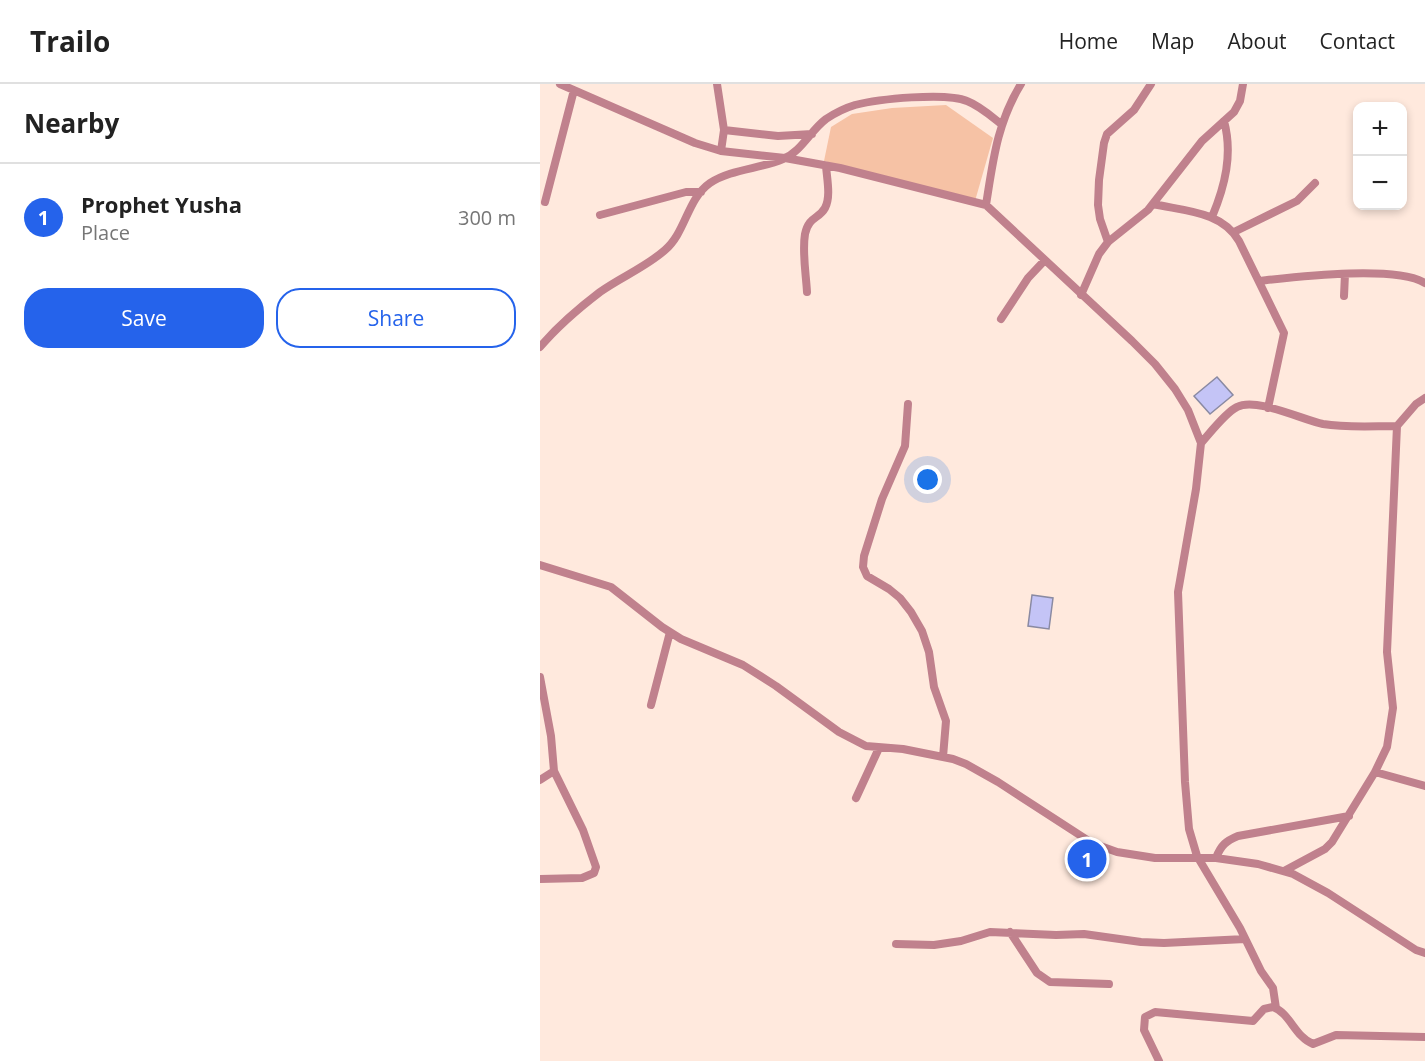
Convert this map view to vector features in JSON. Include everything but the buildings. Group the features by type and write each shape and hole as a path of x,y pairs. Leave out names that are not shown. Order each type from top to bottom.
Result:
{"street":[{"path":"560,84 695,143 721,151 785,158 826,166 986,205 1155,364 1188,410 1201,442 1196,489 1178,592 1185,782 1189,829 1197,856 1261,971 1273,988 1276,1008 1307,1041 1313,1044 1336,1035 1425,1037"},
{"path":"717,84 724,130 721,151"},
{"path":"986,205 1001,124 1021,84"},
{"path":"1108,242 1098,205 1104,143 1107,134 1134,110 1151,84"},
{"path":"1081,295 1098,255 1108,242 1153,204 1202,141 1234,112 1240,101 1243,84"},
{"path":"545,202 574,90"},
{"path":"540,347 571,316 600,292 665,250 677,236 701,192 710,183 785,158 798,149 825,120 855,105 945,97 968,101 1001,124"},
{"path":"1212,217 1220,199 1226,173 1228,148 1224,121"},
{"path":"724,130 752,135 812,134"},
{"path":"807,292 805,236 811,219 821,213 826,206 828,196 826,166"},
{"path":"1234,232 1297,201 1315,183"},
{"path":"600,214 686,192 701,192"},
{"path":"1153,204 1212,217 1220,220 1234,232 1284,333 1268,408"},
{"path":"1001,319 1028,278 1044,260"},
{"path":"1259,281 1345,274 1412,277 1425,283"},
{"path":"1344,297 1345,274"},
{"path":"1284,871 1325,849 1340,831 1387,747 1393,708 1387,652 1397,426 1416,404 1425,398"},
{"path":"908,404 905,446 882,499 864,556 863,567 867,576 889,588 900,598 922,631 929,652 934,687 946,721 944,757"},
{"path":"1201,442 1239,406 1251,405 1323,424 1397,426"},
{"path":"540,565 611,587 648,618 670,632 701,648 743,665 839,732 866,746 903,749 966,764 1102,847 1129,855 1174,858 1197,856 1284,871 1328,893 1416,950 1425,953"},
{"path":"651,705 670,632"},
{"path":"540,677 551,736 554,771 583,830 596,867 594,873 582,878 540,879"},
{"path":"856,798 879,748"},
{"path":"540,780 554,771"},
{"path":"1375,772 1425,786"},
{"path":"1216,858 1221,846 1238,836 1349,816"},
{"path":"896,944 934,945 961,941 990,932 1084,934 1164,943 1245,939"},
{"path":"1010,932 1036,973 1050,981 1109,984"},
{"path":"1159,1061 1144,1029 1145,1017 1155,1012 1253,1021 1267,1008 1276,1008"}],"shaded area":[{"path":"946,105 993,138 975,201 824,161 831,127 852,114 892,108"}],"place":[{"name":"Prophet Yusha","path":"1087,859"}]}
